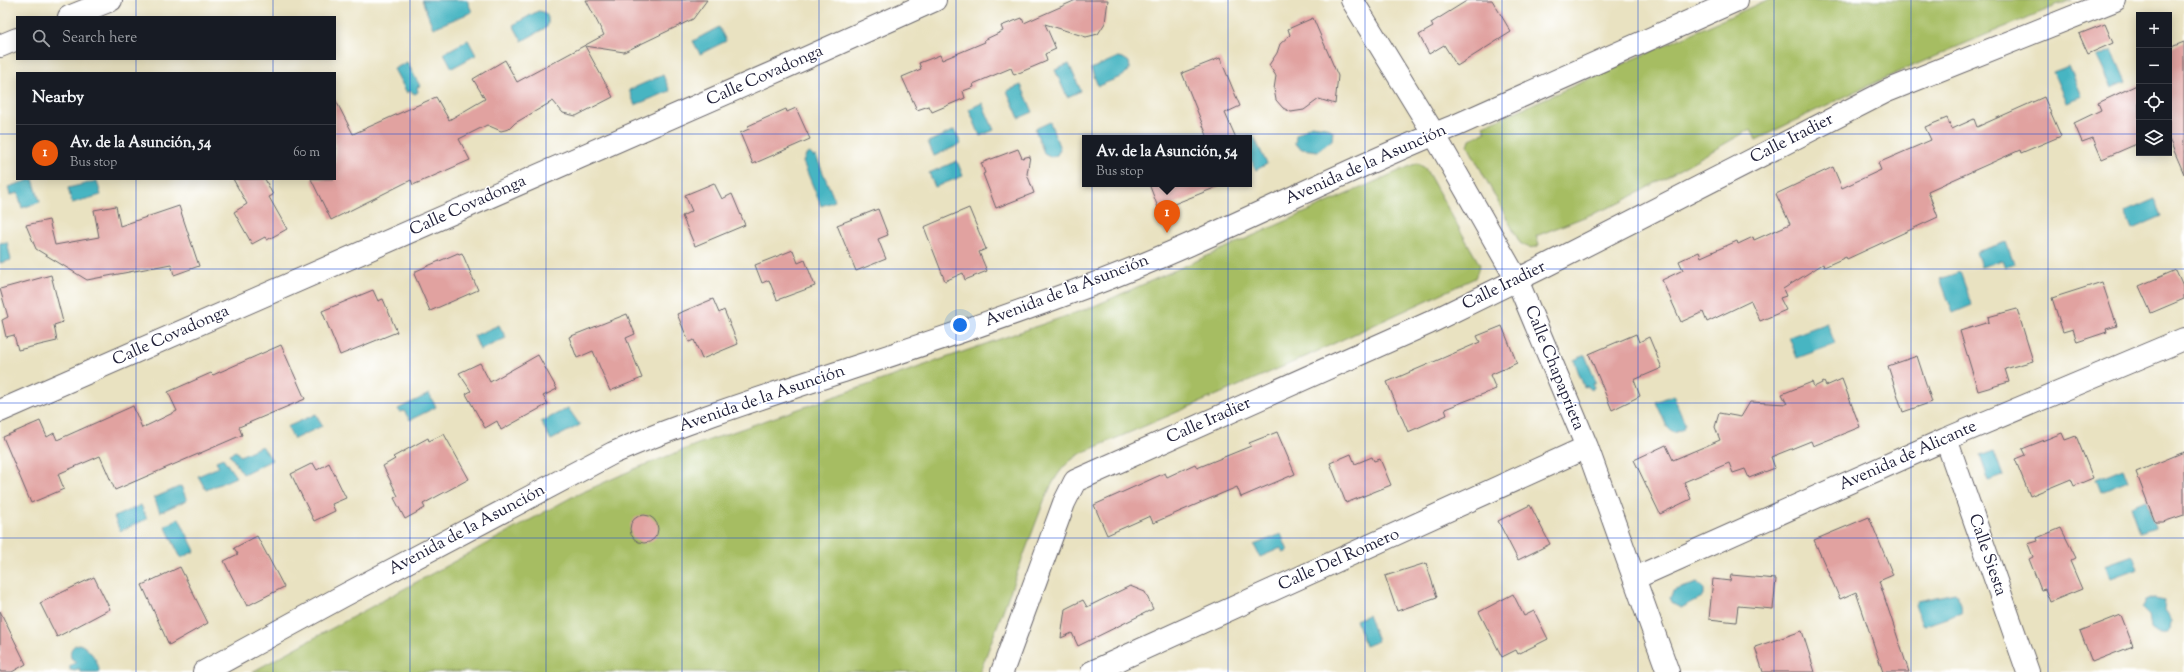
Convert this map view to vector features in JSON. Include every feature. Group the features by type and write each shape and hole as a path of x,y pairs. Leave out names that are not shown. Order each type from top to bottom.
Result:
{"street":[{"path":"72,16 111,0"},
{"name":"Calle Covadonga","path":"0,411 786,68 935,0"},
{"name":"Calle Chapaprieta","path":"1352,0 1434,134 1518,280 1587,448 1668,672"},
{"name":"Avenida de la Asunción","path":"204,672 343,596 613,453 692,422 902,352 1088,286 1204,237 1737,0"},
{"name":"Calle Iradier","path":"1002,672 1064,503 1075,481 1375,348 1518,280 1887,91 2114,0"},
{"path":"0,46 16,39"},
{"name":"Avenida de Alicante","path":"1635,578 1946,439 2184,339"},
{"name":"Calle Siesta","path":"1946,439 2028,672"},
{"name":"Calle Del Romero","path":"1092,672 1587,448"}],"green space":[{"path":"1767,0 2071,0 1912,66 1756,140 1751,129 1620,203 1536,236 1539,245 1537,247 1525,246 1520,243 1468,146 1470,139 1486,132 1483,126"},
{"path":"1417,163 1425,168 1480,265 1475,278 1294,362 1076,456 1064,467 1055,479 1044,501 980,672 252,672 572,497 632,470 698,444 1092,307"}],"water":[{"path":"422,0 467,0 472,12 433,28"},
{"path":"538,11 546,14 548,18 547,27 522,41 513,25"},
{"path":"719,27 726,41 700,54 693,41"},
{"path":"468,40 476,55 452,68 444,53"},
{"path":"2112,50 2126,82 2112,88 2097,57"},
{"path":"1118,57 1129,62 1130,68 1123,76 1098,86 1091,69"},
{"path":"407,62 420,86 417,87 418,92 415,94 410,91 407,93 394,69"},
{"path":"1069,64 1081,91 1067,97 1055,70"},
{"path":"2069,66 2082,96 2066,102 2053,72"},
{"path":"663,75 670,91 635,105 629,90"},
{"path":"1021,85 1033,112 1019,118 1007,91"},
{"path":"982,103 994,130 980,136 969,109"},
{"path":"1050,122 1060,149 1057,155 1052,157 1044,153 1035,129"},
{"path":"1311,125 1326,127 1333,131 1332,140 1318,151 1302,149 1295,144 1296,135"},
{"path":"955,130 961,144 934,156 928,142"},
{"path":"1252,135 1267,164 1256,170 1252,162"},
{"path":"810,153 814,157 816,156 835,201 821,206 803,162 806,155"},
{"path":"957,161 963,176 935,187 929,173"},
{"path":"33,180 40,202 22,208 18,193 10,195 8,187"},
{"path":"97,181 101,195 72,203 68,188"},
{"path":"2155,199 2162,216 2132,229 2125,212"},
{"path":"7,242 11,260 0,263 0,243"},
{"path":"2006,242 2014,264 2006,267 2003,260 1981,267 1976,252"},
{"path":"1960,272 1972,305 1953,313 1940,279"},
{"path":"1827,323 1835,344 1797,358 1789,337"},
{"path":"499,325 506,338 480,350 474,336"},
{"path":"1585,355 1596,382 1593,384 1594,387 1592,390 1587,386 1584,387 1574,360"},
{"path":"429,394 436,407 410,420 404,411 400,412 398,409"},
{"path":"1673,395 1685,423 1683,429 1674,433 1667,427 1656,402"},
{"path":"568,408 580,425 551,440 541,422"},
{"path":"316,414 322,426 294,439 287,427"},
{"path":"262,446 272,460 243,474 229,454 236,451 240,456"},
{"path":"1994,451 2003,476 1989,481 1980,456"},
{"path":"223,458 236,477 206,490 198,476 219,467 216,461"},
{"path":"2123,468 2128,481 2101,492 2096,479"},
{"path":"181,486 187,500 160,512 154,498"},
{"path":"2146,500 2155,527 2140,532 2131,506"},
{"path":"141,505 147,519 120,531 114,517"},
{"path":"179,518 195,551 181,558 165,526"},
{"path":"1281,534 1288,551 1283,553 1281,548 1260,557 1254,545"},
{"path":"2133,555 2138,569 2111,579 2105,565"},
{"path":"1697,583 1704,588 1704,596 1681,608 1673,604 1670,598 1673,591"},
{"path":"1955,593 1960,602 1961,613 1926,625 1922,624 1915,605 1917,601"},
{"path":"2154,598 2165,600 2164,611 2171,621 2170,629 2165,633 2158,634 2151,629 2149,615 2142,608 2146,601"},
{"path":"1368,615 1378,641 1365,646 1356,620"},
{"path":"79,644 90,651 93,655 98,664 99,672 80,672 79,668 75,671 70,670 70,666 76,662 71,658 71,651 73,647"}],"building":[{"path":"586,0 707,0 693,19 624,52 585,46 613,97 576,116 563,113 553,101 515,123 509,129 501,131 487,125 459,139 470,160 413,185 411,180 331,220 311,180 336,180 336,101 353,134 436,97 449,120 485,99 473,79 505,60 517,82 604,35"},
{"path":"1076,0 1108,0 1105,23 1098,34 1086,37 1045,24 1056,49 1045,54 1047,61 1014,75 1011,68 973,84 974,87 963,91 965,98 932,112 929,106 917,110 902,77 921,69 919,63 940,55 942,60 985,42 984,40 1003,31 1001,26 1022,18 1024,23"},
{"path":"1468,0 1492,0 1511,32 1457,66 1444,45 1429,54 1419,35 1433,27 1431,23"},
{"path":"1313,18 1338,76 1335,104 1319,99 1304,110 1291,112 1283,108 1276,100 1274,89 1276,76 1269,65 1277,53 1280,44 1290,35 1288,29"},
{"path":"2105,24 2113,43 2088,54 2079,34"},
{"path":"2184,42 2184,174 2172,146 2172,47"},
{"path":"1220,58 1240,106 1225,113 1235,135 1207,135 1182,73"},
{"path":"2136,85 2136,144 2102,159 2093,138 2082,142 2074,123 2101,110 2098,103"},
{"path":"2044,97 2061,136 2021,153 2020,150 1928,191 1938,217 1847,259 1846,257 1824,267 1823,264 1783,289 1786,296 1780,298 1786,310 1760,321 1751,301 1707,322 1703,312 1681,322 1662,280 1683,270 1679,261 1699,252 1701,257 1737,241 1738,244 1753,237 1754,240 1790,224 1776,194 1833,167 1842,188 1881,170 1878,163 1931,140 1925,127 1947,118 1952,129 1974,119 1977,127"},
{"path":"796,108 810,139 753,164 740,133 749,129 748,126 786,109 787,112"},
{"path":"1018,149 1022,158 1030,156 1027,174 1034,193 996,208 983,174 985,173 981,163"},
{"path":"234,180 266,180 273,195 269,197 287,229 267,240 265,237 252,244 234,212 247,204"},
{"path":"714,183 722,199 732,194 745,225 695,246 682,216 692,211 685,195"},
{"path":"1150,187 1217,187 1159,210"},
{"path":"116,206 120,226 179,206 199,266 174,275 171,264 87,280 36,249 26,225 49,220 55,245 99,237 94,210"},
{"path":"969,208 986,249 979,252 987,271 965,280 963,273 945,281 924,227"},
{"path":"878,209 888,235 878,239 886,259 856,271 837,225"},
{"path":"793,250 798,263 805,260 815,286 777,300 769,280 762,283 755,265"},
{"path":"458,253 462,253 478,290 430,311 414,274 416,271"},
{"path":"2176,270 2184,288 2184,299 2151,313 2139,286"},
{"path":"51,275 63,322 54,325 57,341 18,350 14,335 6,337 2,320 8,317 0,289"},
{"path":"2102,282 2117,326 2106,329 2107,332 2077,342 2073,329 2063,332 2052,298"},
{"path":"373,290 378,301 383,299 397,332 340,355 322,311"},
{"path":"713,299 719,313 724,310 738,344 702,359 694,340 689,342 677,314"},
{"path":"2017,309 2033,361 2005,369 2009,382 1978,391 1960,331 1989,322 1988,317"},
{"path":"627,314 635,334 626,338 642,378 610,391 593,351 577,358 569,337"},
{"path":"1502,326 1517,363 1490,375 1496,389 1445,409 1447,415 1408,432 1387,382 1480,342 1477,336"},
{"path":"1636,334 1639,342 1649,337 1662,368 1634,380 1640,396 1612,410 1589,354"},
{"path":"281,345 305,399 239,427 242,435 115,490 100,456 58,474 64,489 31,503 3,437 40,421 47,437 54,433 57,440 133,406 142,428 177,411 168,392 211,373 213,375"},
{"path":"538,355 557,389 543,396 548,404 501,430 497,421 485,428 466,394 471,391 459,373 480,363 490,382"},
{"path":"1917,356 1932,402 1903,412 1888,366"},
{"path":"1842,379 1860,427 1813,446 1811,441 1771,457 1775,468 1749,478 1745,469 1733,473 1729,463 1684,482 1691,499 1660,514 1634,460 1666,445 1673,460 1720,440 1715,427 1719,413 1741,417 1750,402 1787,404 1782,394 1812,382 1814,387 1824,382 1826,386"},
{"path":"1277,432 1295,474 1241,497 1237,487 1153,523 1150,516 1107,535 1094,505 1165,473 1167,477 1195,464 1197,468 1251,446 1249,443"},
{"path":"2062,433 2065,440 2076,436 2093,478 2074,486 2071,479 2030,496 2015,459 2025,455 2022,449"},
{"path":"444,434 469,479 423,504 425,508 405,519 394,498 398,496 383,466 395,459 393,457 428,438 429,441"},
{"path":"2184,452 2184,515 2163,522 2155,522 2136,472"},
{"path":"1351,454 1355,464 1372,457 1374,461 1380,459 1391,485 1346,503 1330,463"},
{"path":"313,463 317,470 329,463 346,498 332,504 335,511 314,521 291,474"},
{"path":"1530,505 1550,544 1518,560 1498,521"},
{"path":"644,515 654,519 658,529 654,539 644,543 634,539 630,529 634,519"},
{"path":"1869,517 1893,575 1879,581 1909,672 1883,672 1856,592 1840,599 1814,540"},
{"path":"2061,528 2076,558 2070,561 2082,589 2050,602 2045,589 2041,590 2029,559 2033,557 2028,544 2038,541 2037,538"},
{"path":"257,536 284,587 247,606 224,561 238,554 234,548"},
{"path":"1426,563 1437,597 1397,611 1385,576"},
{"path":"180,567 208,623 169,645 142,585"},
{"path":"1731,575 1776,579 1773,609 1738,606 1736,622 1709,619 1713,579 1730,581"},
{"path":"94,577 110,609 57,637 40,603"},
{"path":"1130,586 1145,592 1153,609 1078,646 1072,633 1061,638 1065,609 1083,600 1087,607"},
{"path":"1513,594 1524,616 1534,611 1548,639 1518,654 1516,650 1502,657 1479,612"},
{"path":"0,611 26,664 12,672 0,672"},
{"path":"2121,615 2133,646 2092,662 2080,631"},
{"path":"1802,631 1815,672 1763,672 1755,647"}],"place":[{"name":"Av. de la Asunción, 54","path":"1167,233"}]}
